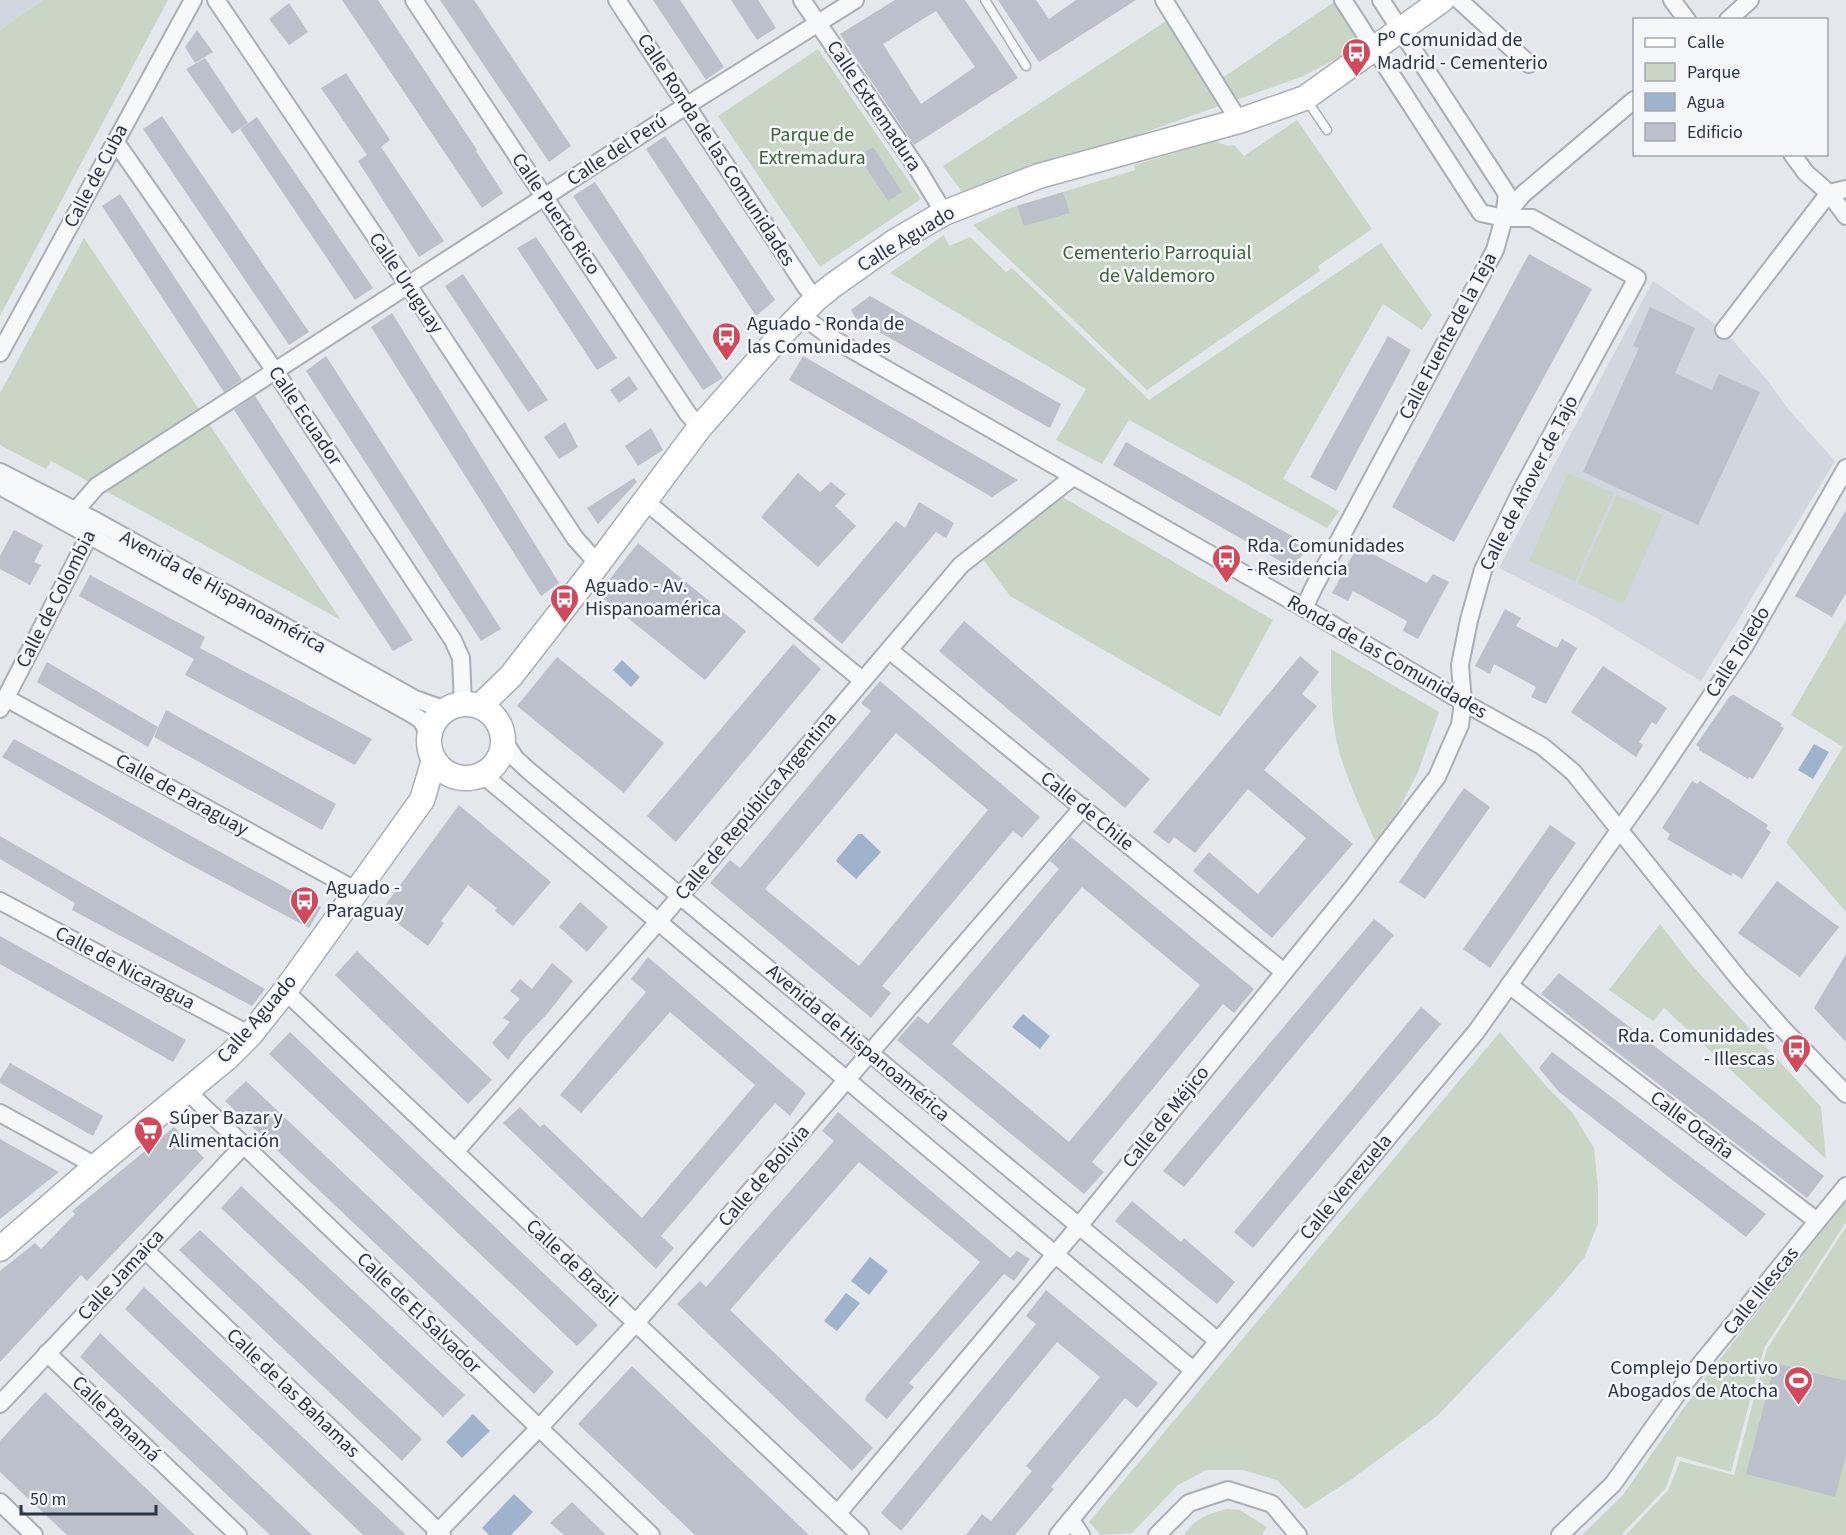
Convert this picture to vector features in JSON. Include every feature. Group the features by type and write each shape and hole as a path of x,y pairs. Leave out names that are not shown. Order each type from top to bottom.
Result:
{"street":[{"name":"Calle de Cuba","path":"0,353 194,0"},
{"name":"Calle Uruguay","path":"216,0 575,538 598,564"},
{"name":"Calle Puerto Rico","path":"414,0 688,414 700,427"},
{"name":"Calle Ronda de las Comunidades","path":"617,0 806,287 809,307"},
{"name":"Calle Extremadura","path":"802,0 917,168 944,213"},
{"name":"Calle del Perú","path":"75,511 97,486 687,105 855,0"},
{"path":"1164,0 1239,121"},
{"path":"1343,0 1481,213 1504,218 1507,194 1381,0"},
{"name":"Calle Aguado","path":"501,732 502,703 512,676 700,427 809,307 888,246 944,213 1039,176 1239,121 1305,98 1442,0"},
{"path":"1459,0 1529,64"},
{"path":"1672,0 1686,18"},
{"path":"1730,18 1750,0"},
{"name":"Calle Fuente de la Teja","path":"1304,609 1495,250 1504,218 1522,195 1633,102"},
{"name":"Calle Ecuador","path":"115,141 275,371 453,640 460,658 463,707"},
{"path":"1793,156 1846,216"},
{"path":"1724,330 1829,194 1846,189"},
{"name":"Calle de Añover de Tajo","path":"1463,702 1460,665 1469,620 1483,570 1522,489 1637,278 1532,218 1504,218"},
{"name":"Ronda de las Comunidades","path":"809,307 835,340 1542,746 1573,772 1739,979 1782,1028 1846,1094"},
{"name":"Calle Toledo","path":"1620,830 1744,647 1846,468"},
{"name":"Avenida de Hispanoamérica","path":"0,472 75,511 93,528 410,712 421,720 430,736"},
{"name":"Calle de República Argentina","path":"454,1152 658,922 961,565 1072,477"},
{"name":"Avenida de Hispanoamérica","path":"0,486 93,528 415,699 463,707"},
{"path":"645,501 862,680"},
{"name":"Calle de Colombia","path":"3,704 93,528"},
{"name":"Calle de Chile","path":"889,651 1284,972"},
{"name":"Calle Aguado","path":"463,707 512,676"},
{"name":"Calle de Méjico","path":"838,1513 1055,1254 1353,887 1437,777 1460,725 1463,702"},
{"name":"Calle de Paraguay","path":"3,704 357,891"},
{"path":"463,707 490,713 501,732 498,761 491,769 472,776 450,775 434,760 430,748 432,726 463,707"},
{"name":"Avenida de Hispanoamérica","path":"501,732 515,758 529,771 1218,1341"},
{"name":"Calle Aguado","path":"0,1249 228,1057 249,1035 285,991 422,800 434,760"},
{"name":"Calle Aguado","path":"422,800 472,776"},
{"name":"Avenida de Hispanoamérica","path":"472,776 658,922 1193,1370"},
{"name":"Calle de Bolivia","path":"439,1534 635,1324 1083,807"},
{"name":"Calle Venezuela","path":"1058,1535 1476,1032 1620,830"},
{"name":"Calle de Nicaragua","path":"0,902 249,1035"},
{"name":"Calle Ocaña","path":"1509,986 1817,1221"},
{"name":"Calle de Brasil","path":"285,991 860,1535"},
{"name":"Calle de El Salvador","path":"187,1091 651,1535"},
{"path":"0,1113 96,1166"},
{"name":"Calle Jamaica","path":"0,1404 243,1146"},
{"name":"Calle Illescas","path":"1560,1535 1613,1484 1685,1383 1846,1185"},
{"name":"Calle de las Bahamas","path":"145,1250 439,1534"},
{"name":"Calle Panamá","path":"47,1353 238,1535"},
{"path":"1156,1535 1189,1503 1228,1491 1272,1504 1298,1535"},
{"path":"0,1502 34,1535"},
{"path":"1071,1520 1081,1535"}],"lane":[{"path":"984,0 1026,66"},
{"path":"1305,98 1327,130"}],"shaded area":[{"path":"0,0 43,0 0,30"},
{"path":"1653,281 1724,330 1767,380 1789,410 1835,461 1701,681 1595,617 1499,568"}],"green space":[{"path":"43,0 168,0 0,316 0,30"},
{"path":"1334,2 1363,45 1301,77 965,196 943,166 1168,20 1209,87"},
{"name":"Parque de Extremadura","path":"818,49 921,199 820,267 718,116"},
{"name":"Cementerio Parroquial de Valdemoro","path":"1297,120 1372,229 1318,266 1320,271 1147,390 973,225 1007,209 1135,170 1134,165 1216,141 1227,146 1234,145 1244,156"},
{"path":"944,235 949,246 970,237 1006,272 1012,268 1149,400 1381,243 1432,315 1422,330 1383,304 1283,479 1339,511 1327,528 1129,420 1102,464 1056,440 1086,389 890,273"},
{"path":"84,238 341,620 51,461 46,469 0,445 0,393"},
{"path":"1568,473 1614,493 1575,581 1529,561"},
{"path":"1059,495 1273,620 1220,717 1010,596 980,555"},
{"path":"1617,495 1663,515 1623,604 1577,583"},
{"path":"1846,620 1846,912 1786,842 1843,747 1791,715"},
{"path":"1331,649 1439,712 1418,772 1395,817 1375,841 1347,774 1336,738 1332,700"},
{"path":"1660,924 1689,962 1821,1107 1826,1159 1664,1008 1653,1021 1609,990"},
{"path":"1500,1032 1547,1087 1572,1112 1594,1148 1598,1188 1598,1224 1584,1258 1553,1295 1438,1415 1352,1479 1305,1509 1277,1480 1243,1470 1206,1470 1178,1485 1132,1533 1101,1535 1089,1522"},
{"path":"1846,1201 1846,1222 1764,1348 1731,1472 1677,1456 1666,1488 1621,1535 1582,1535 1623,1495 1704,1379"},
{"name":"Complejo Deportivo Abogados de Atocha","path":"1846,1227 1846,1535 1626,1535 1669,1489 1680,1461 1734,1475 1767,1349"},
{"path":"1227,1509 1240,1510 1267,1527 1262,1535 1184,1535 1193,1524 1202,1518"}],"water":[{"path":"622,660 640,677 631,687 613,670"},
{"path":"1814,744 1829,752 1813,779 1798,770"},
{"path":"858,834 862,834 881,852 856,879 836,860"},
{"path":"1023,1014 1050,1036 1040,1049 1012,1027"},
{"path":"870,1257 888,1271 869,1295 851,1281"},
{"path":"846,1293 860,1303 837,1331 824,1321"},
{"path":"473,1414 490,1431 462,1458 446,1442"},
{"path":"514,1494 533,1512 511,1535 489,1535 482,1528"}],"building":[{"path":"342,0 378,0 503,193 482,208"},
{"path":"440,0 474,0 571,146 549,162"},
{"path":"653,0 680,0 724,67 706,80"},
{"path":"731,0 758,0 776,28 757,40"},
{"path":"895,0 965,0 1018,78 914,145 840,34","holes":["936,11 975,67 921,104 883,44"]},
{"path":"998,0 1036,0 1049,19 1076,0 1136,0 1039,62"},
{"path":"289,3 308,32 289,45 269,19"},
{"path":"197,30 213,52 195,63 185,47"},
{"path":"205,58 248,123 232,134 186,69"},
{"path":"346,73 390,140 381,147 444,241 419,257 358,161 367,155 321,88"},
{"path":"162,116 309,332 289,345 143,129"},
{"path":"257,117 373,288 355,300 240,129"},
{"path":"665,136 775,300 756,316 646,149"},
{"path":"873,147 902,192 888,201 858,156"},
{"path":"595,182 723,378 703,390 573,196"},
{"path":"1063,192 1070,213 1024,226 1017,206"},
{"path":"120,194 242,380 224,392 102,206"},
{"path":"536,237 617,358 597,370 517,248"},
{"path":"1529,254 1592,289 1454,542 1392,507"},
{"path":"463,274 548,400 528,412 445,286"},
{"path":"870,296 1061,404 1050,428 856,319 851,310"},
{"path":"1650,307 1695,328 1675,373 1712,390 1719,374 1760,392 1698,525 1583,472 1639,348 1633,346"},
{"path":"392,313 559,583 541,596 371,327"},
{"path":"1388,336 1411,350 1336,491 1310,477"},
{"path":"326,356 501,629 481,641 306,371"},
{"path":"803,356 1018,480 992,497 789,380"},
{"path":"629,376 638,389 619,403 610,390"},
{"path":"255,396 413,640 393,651 234,410"},
{"path":"565,422 578,447 559,459 544,437"},
{"path":"651,428 663,450 638,466 625,446"},
{"path":"1126,442 1308,545 1294,569 1113,465"},
{"path":"798,473 820,492 831,482 846,494 835,506 856,526 818,567 761,517"},
{"path":"634,478 637,482 598,524 587,508"},
{"path":"919,502 954,523 946,538 936,532 842,644 813,619 896,521 905,528"},
{"path":"1846,510 1846,593 1832,617 1795,596"},
{"path":"14,530 43,545 34,562 41,565 30,585 0,569 0,556"},
{"path":"1363,536 1378,544 1373,554 1427,583 1433,574 1449,582 1418,639 1403,631 1407,621 1353,591 1348,601 1332,593"},
{"path":"638,543 746,631 705,680 598,594"},
{"path":"90,575 205,637 200,648 372,739 355,765 185,675 194,659 79,596"},
{"path":"1505,609 1521,618 1516,626 1557,648 1562,639 1577,648 1546,704 1531,697 1536,687 1494,664 1490,674 1475,666"},
{"path":"964,621 1150,779 1125,808 939,651"},
{"path":"793,644 821,669 676,842 647,816"},
{"path":"1300,656 1319,672 1302,694 1317,706 1264,770 1353,844 1272,938 1193,871 1209,852 1258,894 1306,838 1248,789 1195,853 1174,837 1169,844 1153,832"},
{"path":"557,657 664,743 624,793 517,706"},
{"path":"47,662 158,727 148,747 37,682"},
{"path":"1603,666 1667,708 1656,725 1652,722 1639,742 1643,745 1636,757 1571,712"},
{"path":"880,681 1040,817 1022,838 1013,831 882,986 891,993 871,1018 710,883 730,860 740,868 871,711 861,703","holes":["896,733 988,810 859,966 765,889"]},
{"path":"1734,695 1782,724 1780,726 1784,728 1753,779 1749,777 1748,779 1699,750 1696,745 1730,696"},
{"path":"166,710 336,804 322,830 154,737"},
{"path":"14,739 321,907 309,928 172,855 2,757"},
{"path":"1692,781 1697,784 1700,781 1768,825 1766,829 1771,832 1742,879 1733,873 1731,876 1667,839 1670,834 1662,828"},
{"path":"1464,788 1490,807 1425,899 1399,882"},
{"path":"459,805 551,882 513,926 495,911 497,908 468,885 441,921 444,923 428,946 381,911"},
{"path":"1550,825 1576,843 1490,968 1463,949"},
{"path":"0,836 265,989 252,1006 72,910 75,903 0,859"},
{"path":"1071,837 1254,989 1234,1013 1223,1004 1092,1162 1104,1172 1084,1194 897,1040 918,1016 928,1024 1059,869 1050,861","holes":["1082,887 1200,985 1069,1142 952,1044"]},
{"path":"1777,881 1839,927 1800,977 1738,933"},
{"path":"580,902 608,927 587,952 559,927"},
{"path":"1374,919 1394,935 1184,1187 1163,1171"},
{"path":"0,936 186,1040 173,1062 0,964"},
{"path":"357,951 492,1080 468,1104 335,975"},
{"path":"1846,954 1846,1042 1814,1008"},
{"path":"648,957 806,1093 790,1116 775,1103 661,1236 674,1248 656,1269 503,1123 520,1107 540,1127 544,1124 642,1218 755,1085 670,1012 581,1113 560,1095 646,992 631,979"},
{"path":"552,963 573,981 508,1060 492,1043 510,1022 503,1018 520,999 510,991 520,979 532,989"},
{"path":"1559,973 1824,1176 1807,1198 1541,994"},
{"path":"1421,1007 1441,1024 1253,1248 1234,1232"},
{"path":"290,1032 598,1325 577,1346 269,1054"},
{"path":"1552,1052 1766,1214 1746,1237 1559,1092 1539,1068"},
{"path":"10,1063 103,1116 93,1136 0,1083"},
{"path":"246,1081 554,1372 534,1394 225,1101"},
{"path":"838,1112 1010,1258 1017,1251 1030,1259 1014,1281 1004,1274 909,1383 914,1387 887,1419 865,1400 867,1395 980,1262 859,1162 730,1310 873,1448 852,1471 677,1304 700,1281 706,1287 834,1141 822,1131"},
{"path":"174,1127 204,1158 87,1281 81,1275 0,1362 0,1271 35,1243 41,1249 75,1214 72,1211"},
{"path":"0,1139 59,1172 0,1219"},
{"path":"241,1186 465,1395 443,1417 221,1208"},
{"path":"1132,1201 1181,1242 1184,1238 1235,1282 1217,1304 1115,1221"},
{"path":"200,1230 422,1439 402,1461 179,1250"},
{"path":"144,1287 406,1535 363,1535 125,1309"},
{"path":"1046,1290 1158,1383 1137,1408 1125,1398 1051,1487 1054,1489 1015,1535 966,1535 982,1514 991,1521 1032,1471 1026,1466 1100,1377 1057,1342 901,1531 881,1513 1036,1324 1026,1316"},
{"path":"100,1333 312,1535 270,1535 80,1357"},
{"path":"1775,1363 1846,1381 1846,1455 1835,1497 1746,1474"},
{"path":"632,1366 809,1535 695,1535 578,1424"},
{"path":"45,1392 195,1535 67,1535 0,1472 0,1441"},
{"path":"572,1502 606,1535 564,1535 550,1523"}],"place":[{"name":"Pº Comunidad de Madrid - Cementerio","path":"1356,78"},
{"name":"Aguado - Ronda de las Comunidades","path":"726,362"},
{"name":"Rda. Comunidades - Residencia","path":"1226,584"},
{"name":"Aguado - Av. Hispanoamérica","path":"564,624"},
{"name":"Aguado - Paraguay","path":"305,926"},
{"name":"Rda. Comunidades - Illescas","path":"1796,1074"},
{"name":"Súper Bazar y Alimentación","path":"148,1156"},
{"name":"Complejo Deportivo Abogados de Atocha","path":"1799,1406"}]}
